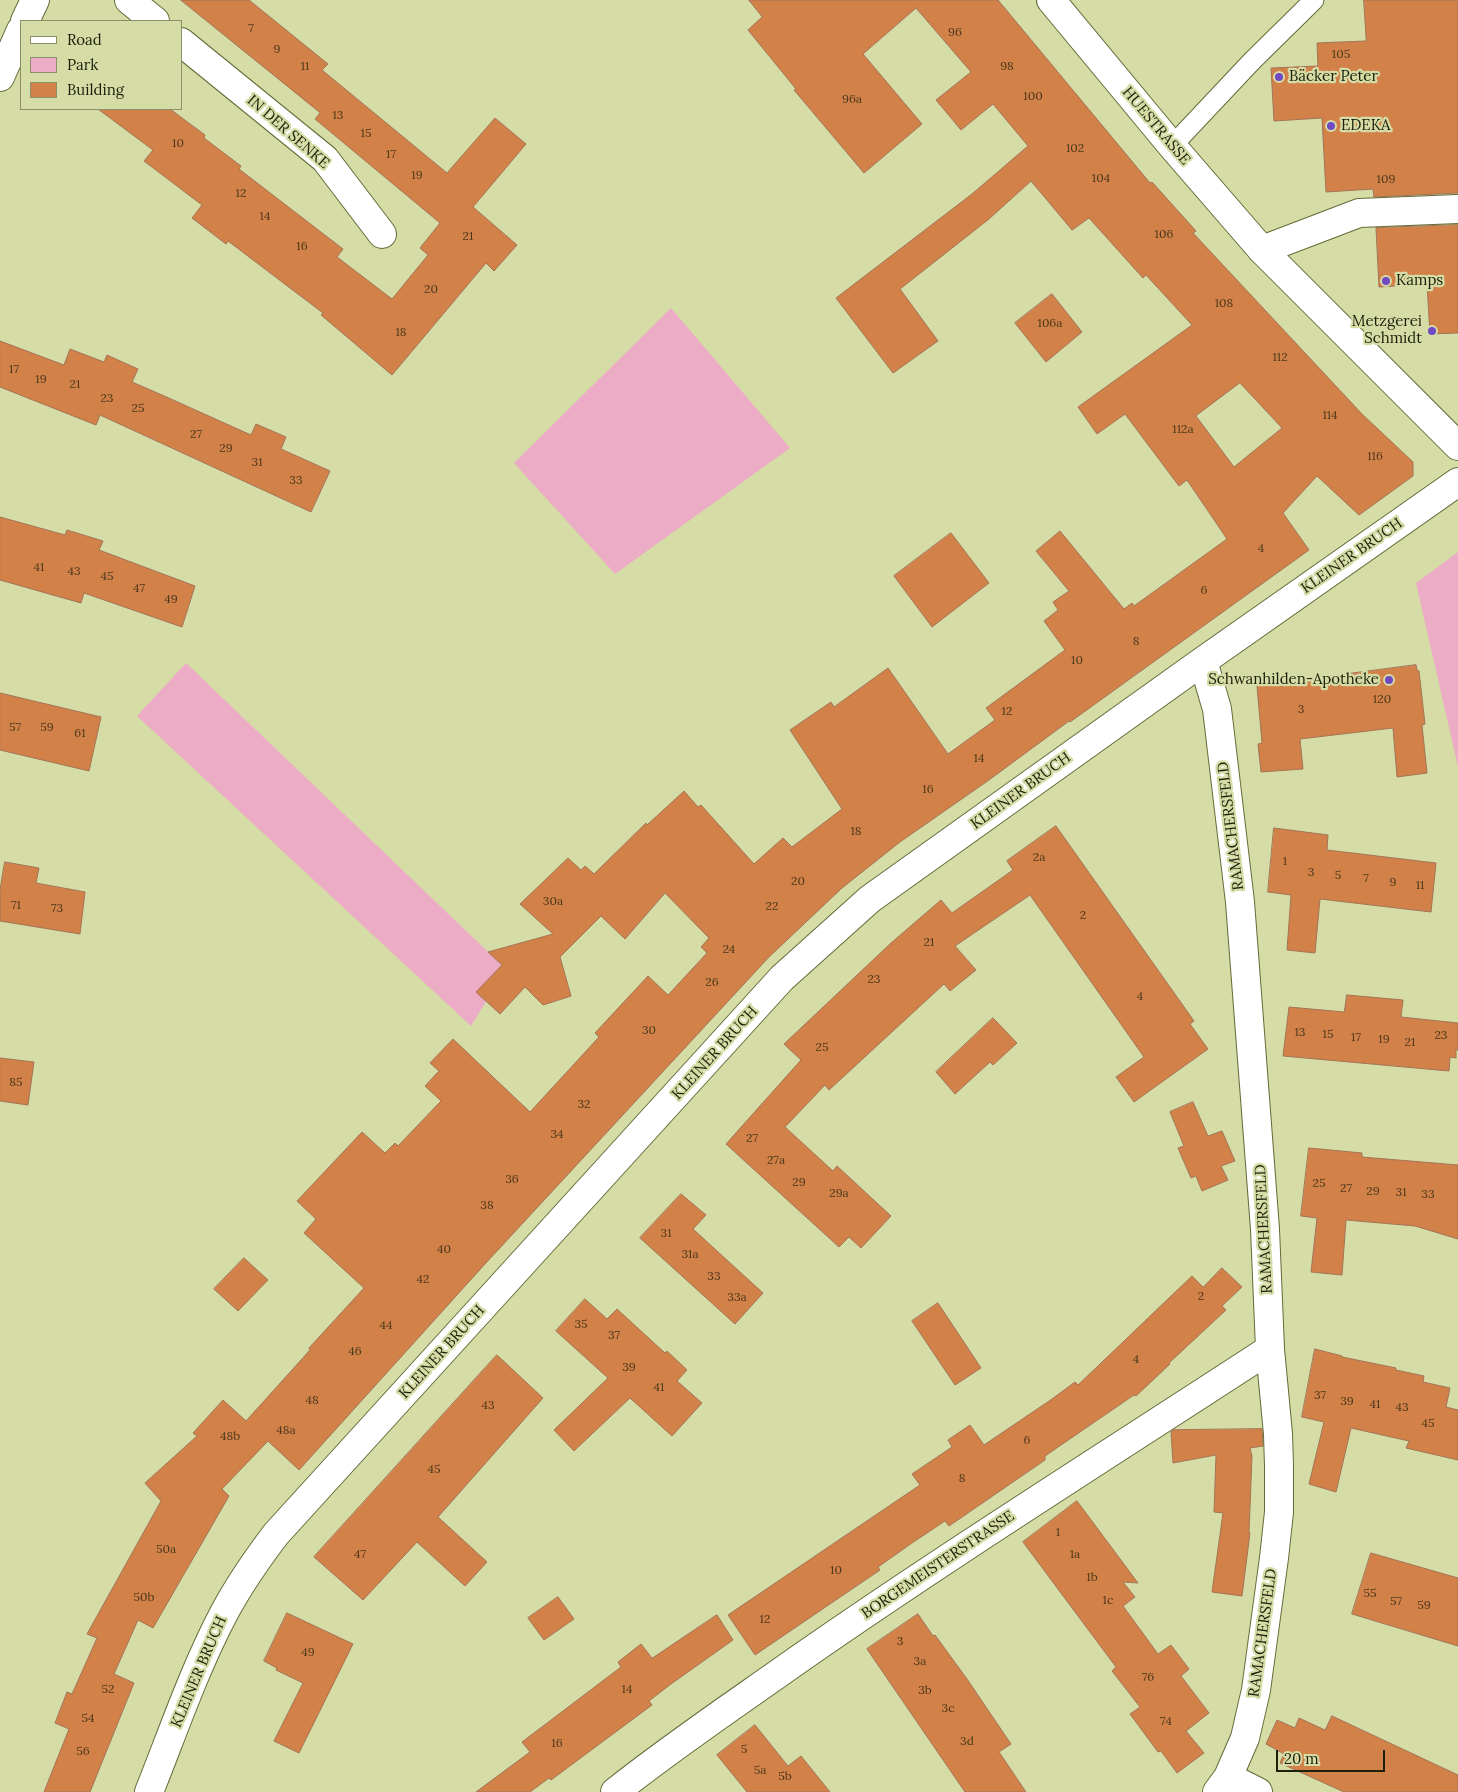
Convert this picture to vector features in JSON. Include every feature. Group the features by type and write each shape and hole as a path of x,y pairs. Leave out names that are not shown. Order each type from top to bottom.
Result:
{"street":[{"path":"25,20 35,0"},
{"path":"129,0 154,20"},
{"name":"HUESTRASSE","path":"1051,0 1172,146 1262,250 1458,446"},
{"path":"0,77 20,32"},
{"name":"IN DER SENKE","path":"182,43 325,159 382,234"},
{"path":"1262,250 1359,214 1458,209"},
{"name":"KLEINER BRUCH","path":"149,1792 192,1684 224,1613 247,1574 276,1534 782,978 870,899 1203,661 1458,482"},
{"name":"RAMACHERSFELD","path":"1203,661 1217,709 1240,902 1266,1228 1270,1349 1278,1434 1279,1512 1256,1690 1245,1738 1222,1784"},
{"name":"BORGEMEISTERSTRASSE","path":"615,1792 685,1739 967,1544 1270,1349"},
{"path":"1222,1784 1258,1792"}],"lane":[{"path":"1172,146 1252,61 1314,0"}],"green space":[{"path":"671,308 790,448 615,574 514,463"},
{"path":"1458,552 1458,767 1416,583"},
{"path":"186,663 506,969 471,1026 137,716"}],"building":[{"path":"181,0 249,0 328,64 322,70 447,173 495,118 526,144 473,207 517,245 494,271 486,263 392,375 321,315 323,313 228,241 226,244 192,218 202,205 144,161 153,150 99,110 171,110 205,135 204,138 241,166 239,169 343,249 337,257 392,299 428,255 420,248 440,223 315,119 320,113"},
{"path":"749,0 998,0 1150,183 1152,182 1196,231 1193,233 1362,414 1413,462 1413,476 1359,515 1317,476 1283,513 1309,550 900,842 842,888 769,957 485,1264 299,1470 268,1441 222,1489 229,1496 153,1628 138,1620 114,1674 134,1683 90,1792 44,1792 69,1729 55,1723 67,1692 72,1694 97,1638 87,1634 161,1501 145,1483 197,1436 193,1433 223,1400 246,1421 364,1288 304,1233 316,1219 297,1201 362,1132 385,1153 395,1143 398,1146 441,1101 425,1086 439,1071 430,1063 453,1039 530,1112 599,1037 595,1033 648,976 668,995 707,953 701,947 709,938 665,893 625,939 601,916 560,957 571,996 543,1005 525,987 500,1014 476,992 502,965 488,952 553,934 520,904 568,858 581,870 585,866 594,874 646,823 647,825 684,791 698,807 701,805 754,864 783,838 792,847 842,809 790,730 831,702 834,707 888,668 948,754 995,720 986,708 1065,650 1044,621 1058,610 1053,602 1069,591 1036,551 1060,531 1124,609 1132,603 1134,606 1227,539 1187,480 1179,486 1125,414 1097,434 1078,407 1192,325 1146,275 1143,278 1089,218 1072,230 1031,181 989,219 900,289 938,341 893,373 836,298 972,194 1028,146 993,104 961,130 936,100 971,72 916,8 863,54 922,124 864,173 794,90 796,89 748,30 762,17","holes":["1240,383 1282,428 1234,467 1196,416"]},
{"path":"1364,0 1458,0 1458,193 1374,197 1373,189 1326,192 1322,118 1274,121 1271,68 1318,66 1317,43 1366,41"},
{"path":"1458,225 1458,333 1430,334 1427,284 1379,287 1376,228"},
{"path":"1052,294 1082,332 1046,362 1015,323"},
{"path":"0,341 64,365 70,349 104,362 107,355 138,369 132,382 251,435 256,424 286,437 281,449 330,471 311,512 100,415 96,425 0,387"},
{"path":"0,517 65,535 67,530 103,541 99,550 195,586 182,627 84,593 81,603 0,580"},
{"path":"951,533 989,583 932,627 894,576"},
{"path":"1416,665 1419,671 1425,724 1422,725 1427,773 1397,777 1393,728 1300,739 1303,769 1261,772 1258,744 1262,743 1257,686"},
{"path":"0,693 101,717 89,771 0,750"},
{"path":"1056,826 1194,1021 1190,1024 1208,1049 1134,1102 1116,1077 1144,1057 1030,895 955,946 976,970 950,991 944,984 829,1090 825,1085 785,1127 833,1171 837,1166 891,1216 861,1248 849,1237 839,1247 726,1144 801,1060 784,1044 891,943 941,900 952,913 1013,870 1007,861"},
{"path":"1274,828 1328,835 1327,850 1436,863 1431,912 1320,899 1315,953 1287,950 1291,895 1268,892"},
{"path":"5,862 39,868 36,883 85,892 80,934 0,921 0,890"},
{"path":"1347,995 1403,1000 1401,1017 1458,1023 1458,1050 1456,1050 1456,1058 1450,1057 1449,1071 1283,1056 1289,1007 1344,1012"},
{"path":"993,1018 1017,1043 993,1065 990,1062 955,1094 936,1072"},
{"path":"0,1058 34,1062 28,1105 0,1101"},
{"path":"1193,1102 1208,1136 1222,1131 1235,1161 1221,1166 1228,1180 1202,1191 1196,1176 1191,1178 1178,1148 1184,1146 1170,1112"},
{"path":"1309,1148 1362,1153 1362,1157 1458,1165 1458,1239 1415,1226 1346,1220 1342,1275 1311,1272 1317,1218 1301,1216"},
{"path":"681,1194 706,1215 693,1229 763,1293 735,1324 640,1238"},
{"path":"244,1258 268,1280 238,1311 214,1289"},
{"path":"1222,1268 1242,1287 1222,1306 1226,1310 1136,1396 1134,1395 1045,1456 1045,1460 949,1526 945,1521 912,1543 878,1567 880,1570 755,1655 728,1615 920,1485 912,1474 952,1447 948,1440 970,1425 984,1445 1075,1382 1078,1385 1192,1276 1203,1287"},
{"path":"585,1299 607,1319 617,1309 665,1353 667,1351 687,1370 677,1381 702,1403 672,1436 630,1398 574,1451 554,1430 608,1378 556,1331"},
{"path":"938,1303 981,1368 955,1385 912,1321"},
{"path":"1315,1349 1424,1376 1423,1382 1450,1388 1446,1407 1458,1410 1458,1460 1406,1448 1409,1441 1351,1428 1336,1492 1309,1484 1324,1422 1302,1417"},
{"path":"497,1355 543,1398 438,1517 487,1562 465,1586 417,1542 363,1600 314,1557"},
{"path":"1262,1429 1263,1446 1250,1448 1252,1456 1250,1533 1242,1596 1212,1592 1223,1513 1214,1512 1216,1455 1173,1463 1171,1432 1173,1430"},
{"path":"1077,1501 1138,1583 1123,1582 1135,1597 1123,1606 1158,1654 1171,1645 1189,1669 1181,1676 1209,1713 1186,1731 1204,1753 1177,1773 1161,1751 1158,1752 1130,1714 1140,1707 1112,1671 1116,1667 1023,1542"},
{"path":"1371,1553 1458,1578 1458,1646 1352,1614"},
{"path":"558,1597 574,1619 544,1640 528,1618"},
{"path":"287,1613 353,1644 299,1753 274,1741 303,1683 276,1670 277,1668 264,1661"},
{"path":"918,1614 967,1679 1011,1744 999,1752 1026,1792 965,1792 867,1649"},
{"path":"717,1615 733,1640 671,1684 649,1701 652,1705 551,1780 549,1778 530,1792 476,1792 530,1752 522,1742 621,1667 618,1662 641,1644 652,1658"},
{"path":"1332,1716 1458,1775 1458,1792 1344,1792 1280,1763 1284,1754 1266,1744 1277,1720 1295,1728 1299,1718 1325,1730"},
{"path":"755,1725 788,1766 801,1756 830,1792 747,1792 717,1755"}],"place":[{"name":"Bäcker Peter","path":"1279,77"},
{"name":"EDEKA","path":"1331,126"},
{"name":"Kamps","path":"1386,281"},
{"name":"Metzgerei Schmidt","path":"1432,331"},
{"name":"Schwanhilden-Apotheke","path":"1389,680"}]}
